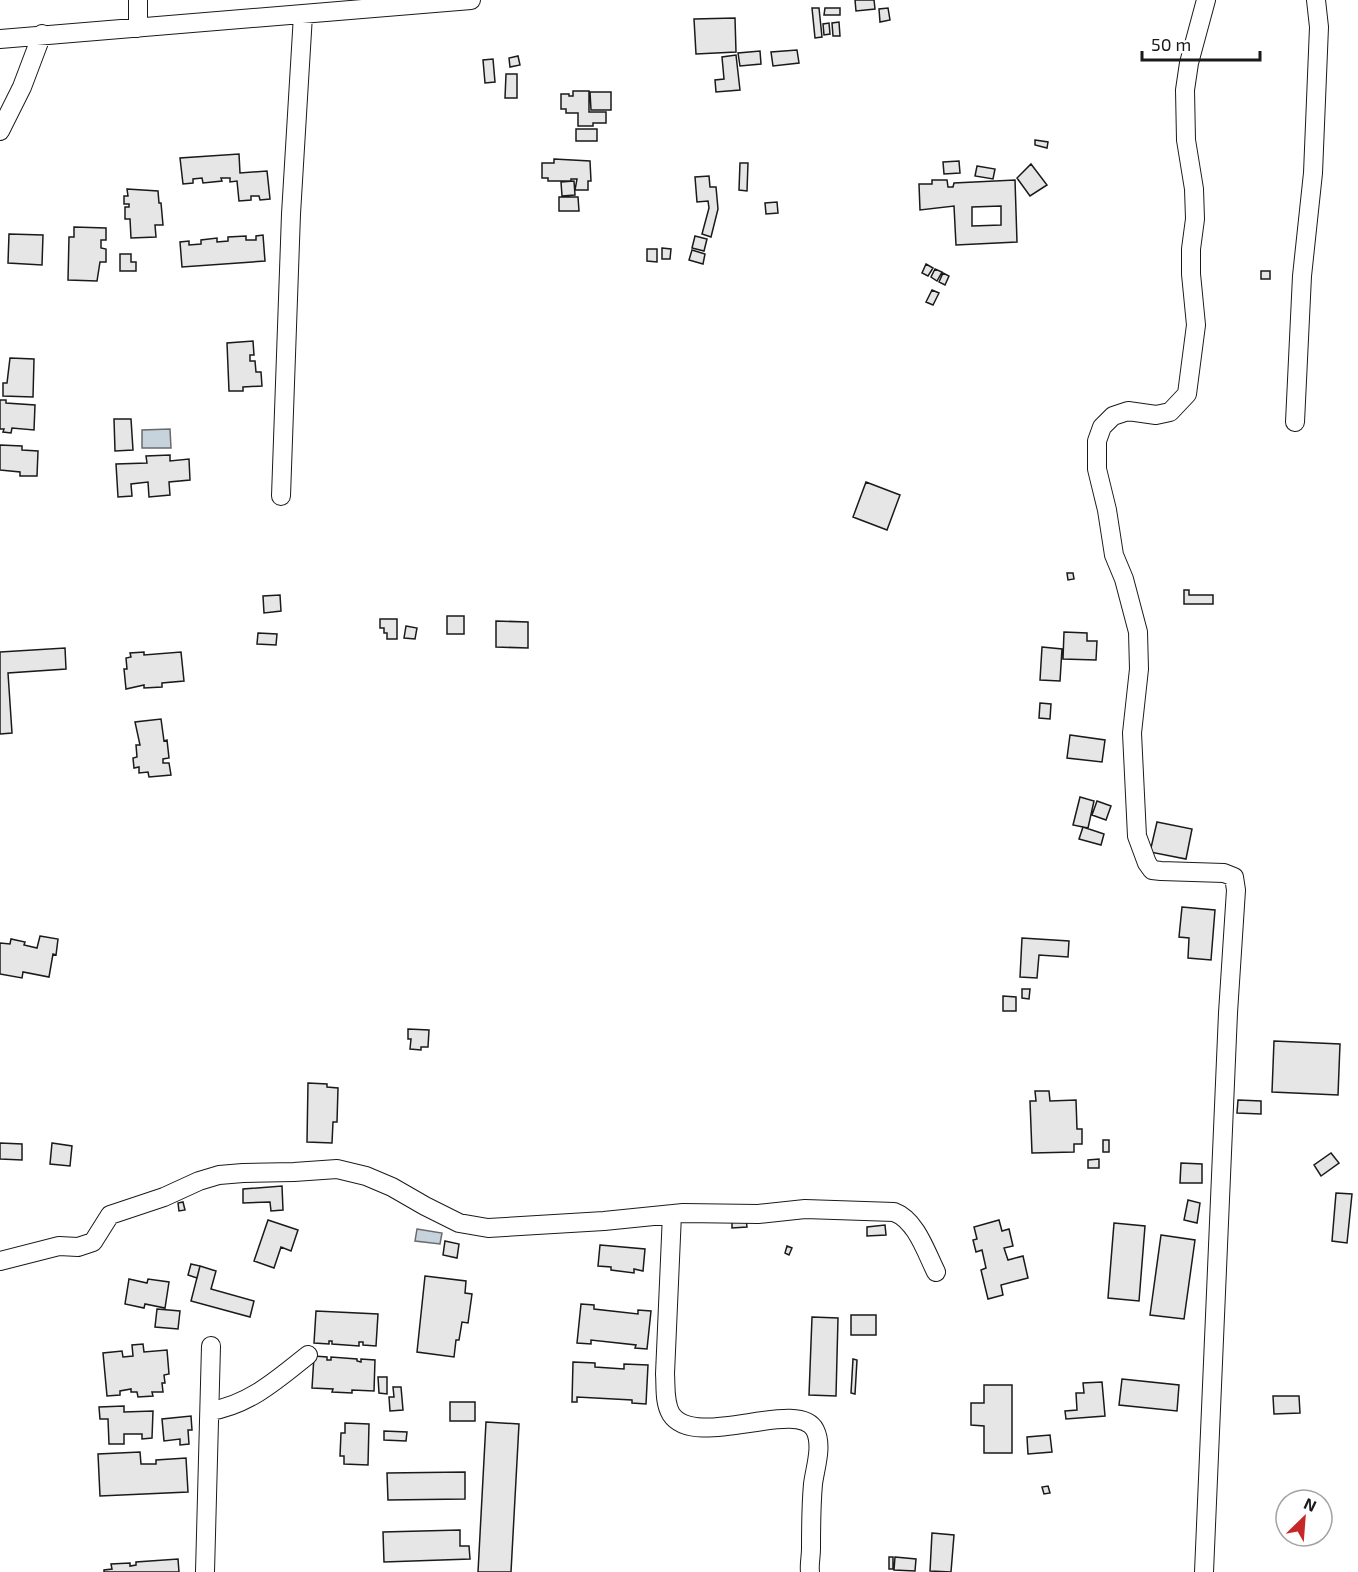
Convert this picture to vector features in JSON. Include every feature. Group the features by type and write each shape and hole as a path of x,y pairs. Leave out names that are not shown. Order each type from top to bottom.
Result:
{"street":[{"path":"138,0 138,28"},
{"path":"0,39 303,15 408,3 471,0"},
{"path":"1204,1572 1236,890 1234,877 1224,873 1152,870 1137,836 1132,733 1139,669 1138,632 1124,579 1114,555 1107,510 1097,469 1097,441 1102,427 1113,416 1128,411 1156,415 1170,412 1187,394 1196,325 1191,274 1191,249 1195,219 1194,189 1186,140 1185,90 1189,63 1206,0"},
{"path":"1295,422 1302,276 1313,173 1319,27 1316,0"},
{"path":"281,496 291,214 303,15"},
{"path":"0,131 22,87 42,34"},
{"path":"0,1261 59,1246 78,1247 93,1242 110,1215 219,1175 337,1169 366,1176 392,1186 425,1206 459,1222 488,1228 672,1214 758,1214 804,1209 894,1212 903,1215 912,1226 936,1272"},
{"path":"672,1214 665,1374 665,1392 669,1410 677,1421 694,1426 725,1426 791,1418 806,1421 813,1427 818,1439 811,1513 810,1572"},
{"path":"205,1572 211,1346"},
{"path":"210,1411 224,1409 254,1396 308,1355"}],"shaded area":[{"path":"170,429 171,448 142,448 142,430"},
{"path":"417,1229 442,1233 440,1244 415,1241"}],"building":[{"path":"855,0 874,0 875,9 856,11"},
{"path":"812,8 819,8 822,37 815,38"},
{"path":"825,8 840,8 840,15 824,15"},
{"path":"888,8 890,20 880,22 879,9"},
{"path":"735,18 736,52 696,54 694,19"},
{"path":"839,22 840,36 833,36 832,23"},
{"path":"829,23 830,34 824,35 823,24"},
{"path":"797,50 799,63 773,66 771,52"},
{"path":"760,51 761,64 740,66 738,53"},
{"path":"736,55 740,90 716,92 715,80 724,79 722,57"},
{"path":"518,56 520,65 510,67 509,58"},
{"path":"493,59 495,82 485,83 483,60"},
{"path":"506,74 517,74 517,98 505,98"},
{"path":"573,91 589,91 589,112 606,112 606,123 578,126 578,113 566,113 566,109 561,109 561,94 573,96"},
{"path":"590,92 611,92 611,110 591,110"},
{"path":"576,129 597,129 597,141 576,141"},
{"path":"1035,140 1048,142 1047,148 1035,145"},
{"path":"239,154 240,173 267,171 270,199 260,200 259,196 251,196 251,200 239,201 237,181 230,182 230,178 203,183 202,178 193,179 193,183 183,184 180,158"},
{"path":"554,159 590,161 591,181 588,181 588,190 575,190 577,179 548,181 548,178 542,178 542,163 554,163"},
{"path":"959,161 960,173 944,174 943,162"},
{"path":"740,163 748,163 747,191 739,190"},
{"path":"1031,164 1047,185 1030,196 1017,178"},
{"path":"977,166 995,169 993,179 975,176"},
{"path":"709,176 710,187 716,187 718,209 711,237 702,234 709,208 708,201 697,202 695,177"},
{"path":"932,180 947,180 948,187 953,187 954,183 1015,180 1017,242 956,245 954,206 920,210 919,184 932,184","holes":["1001,206 1001,225 972,226 972,207"]},
{"path":"574,181 575,195 562,196 561,182"},
{"path":"127,189 158,191 163,225 155,225 156,237 131,238 130,219 125,219 125,207 129,207 129,204 124,204 124,196 128,196"},
{"path":"559,197 578,197 579,211 559,211"},
{"path":"777,202 778,213 766,214 765,203"},
{"path":"74,227 106,228 106,240 101,240 101,248 106,249 106,262 100,262 97,281 68,280 69,237 74,237"},
{"path":"9,234 43,235 42,265 8,263"},
{"path":"263,235 265,261 182,267 180,242 189,241 189,245 201,244 201,240 217,238 217,242 228,241 228,237 246,236 246,240 256,240 256,236"},
{"path":"695,236 707,239 704,251 692,248"},
{"path":"662,248 671,249 670,259 662,259"},
{"path":"647,249 657,249 657,262 647,261"},
{"path":"692,250 705,254 703,264 689,260"},
{"path":"120,254 131,254 131,262 136,262 136,271 120,271"},
{"path":"926,264 933,268 928,276 922,273"},
{"path":"935,269 942,272 937,281 931,277"},
{"path":"1261,271 1270,271 1270,279 1261,279"},
{"path":"943,273 949,276 945,285 939,282"},
{"path":"932,290 939,293 933,305 926,302"},
{"path":"253,341 254,355 250,355 250,361 255,361 256,372 261,372 262,386 243,387 243,391 229,391 227,343"},
{"path":"10,358 34,359 33,397 3,396 3,383 7,383"},
{"path":"0,400 6,400 6,403 35,405 34,430 12,428 11,433 3,432 4,429 0,429"},
{"path":"114,419 131,419 133,450 115,451"},
{"path":"0,445 22,446 22,450 38,451 37,476 20,476 20,472 0,470"},
{"path":"170,455 170,461 189,459 190,480 169,482 170,495 149,497 148,482 131,484 132,496 118,497 116,464 147,463 146,456"},
{"path":"866,482 900,495 887,530 853,517"},
{"path":"1067,573 1073,573 1074,579 1068,580"},
{"path":"1184,590 1189,590 1189,595 1213,595 1213,604 1184,604"},
{"path":"280,595 281,611 264,613 263,596"},
{"path":"447,616 464,616 464,634 447,634"},
{"path":"380,619 397,619 397,639 387,639 384,628 380,628"},
{"path":"496,621 528,622 528,648 496,647"},
{"path":"406,626 417,628 415,639 404,638"},
{"path":"1064,632 1087,633 1087,641 1097,641 1096,660 1063,659"},
{"path":"258,633 277,634 276,645 257,644"},
{"path":"1042,647 1062,649 1060,681 1040,680"},
{"path":"65,648 66,669 8,673 12,733 0,734 0,652"},
{"path":"144,652 144,655 181,652 184,681 162,683 162,687 144,688 144,685 126,689 124,669 127,669 126,658 131,657 130,653"},
{"path":"1040,703 1051,704 1050,719 1039,718"},
{"path":"161,719 169,758 163,759 163,763 169,763 171,775 149,777 148,772 139,773 139,767 134,768 133,758 137,757 136,745 140,745 135,722"},
{"path":"1070,735 1105,740 1102,762 1067,758"},
{"path":"1080,797 1094,801 1088,828 1073,825"},
{"path":"1097,801 1111,806 1106,820 1092,815"},
{"path":"1157,822 1192,829 1186,859 1150,852"},
{"path":"1083,827 1104,834 1101,845 1079,839"},
{"path":"1182,907 1215,910 1211,960 1188,958 1189,938 1179,937"},
{"path":"40,936 58,939 49,977 23,972 22,978 0,974 0,943 10,944 11,939 37,948"},
{"path":"1022,938 1069,941 1068,957 1039,955 1037,978 1020,977"},
{"path":"1022,989 1030,989 1029,999 1022,998"},
{"path":"1003,996 1016,997 1016,1011 1003,1011"},
{"path":"408,1029 429,1030 428,1047 421,1047 421,1050 410,1049 411,1039 408,1039"},
{"path":"1274,1041 1340,1044 1338,1095 1272,1092"},
{"path":"308,1083 327,1084 327,1087 338,1088 337,1122 333,1122 332,1143 307,1142"},
{"path":"1035,1091 1049,1091 1050,1101 1076,1100 1077,1129 1082,1129 1082,1144 1074,1144 1074,1152 1032,1153 1030,1101 1036,1101"},
{"path":"1238,1100 1261,1101 1261,1114 1237,1113"},
{"path":"1103,1140 1109,1140 1109,1152 1103,1152"},
{"path":"0,1143 22,1144 22,1160 0,1159"},
{"path":"52,1143 72,1146 70,1166 50,1164"},
{"path":"1331,1153 1339,1163 1321,1176 1314,1165"},
{"path":"1099,1159 1099,1168 1088,1168 1088,1160"},
{"path":"1181,1163 1202,1164 1202,1183 1180,1183"},
{"path":"282,1186 283,1210 271,1211 270,1202 243,1203 243,1189"},
{"path":"1336,1193 1352,1194 1347,1243 1332,1241"},
{"path":"1188,1200 1200,1203 1197,1223 1184,1220"},
{"path":"183,1202 185,1210 179,1211 178,1203"},
{"path":"746,1219 747,1227 732,1228 732,1220"},
{"path":"268,1220 298,1230 291,1251 281,1247 274,1268 254,1261"},
{"path":"999,1220 1002,1231 1009,1229 1013,1246 1004,1248 1008,1260 1023,1256 1028,1278 1001,1285 1003,1295 988,1299 981,1270 986,1268 982,1250 976,1252 973,1240 977,1239 974,1227"},
{"path":"1114,1223 1145,1226 1139,1301 1108,1298"},
{"path":"885,1225 886,1235 867,1236 867,1227"},
{"path":"1161,1235 1195,1240 1184,1319 1150,1315"},
{"path":"445,1241 459,1244 457,1258 443,1255"},
{"path":"600,1245 645,1249 643,1271 634,1269 634,1273 598,1266"},
{"path":"787,1246 792,1248 789,1255 785,1253"},
{"path":"191,1264 200,1266 197,1278 188,1275"},
{"path":"200,1266 216,1271 211,1289 254,1301 250,1317 191,1301"},
{"path":"425,1276 466,1281 465,1293 472,1294 468,1323 462,1322 459,1340 456,1340 454,1357 417,1352"},
{"path":"129,1279 147,1283 148,1279 169,1282 165,1308 145,1304 144,1308 125,1304"},
{"path":"581,1304 594,1305 594,1309 638,1314 638,1310 651,1311 647,1349 635,1348 636,1345 591,1340 591,1344 577,1343"},
{"path":"157,1309 180,1311 178,1329 155,1327"},
{"path":"316,1311 378,1314 376,1346 363,1345 363,1342 359,1342 359,1346 332,1344 332,1341 329,1341 329,1344 314,1343"},
{"path":"851,1315 876,1315 876,1335 851,1335"},
{"path":"812,1317 838,1318 836,1396 809,1395"},
{"path":"143,1344 144,1352 167,1350 169,1374 164,1375 163,1392 152,1392 153,1396 138,1397 137,1392 131,1392 131,1389 120,1391 120,1395 107,1396 103,1353 122,1351 123,1357 133,1356 132,1345"},
{"path":"314,1356 327,1357 327,1360 331,1360 331,1357 357,1359 361,1362 361,1359 375,1360 374,1391 352,1390 352,1393 312,1388"},
{"path":"853,1359 857,1360 855,1394 851,1393"},
{"path":"573,1362 595,1363 595,1367 624,1369 624,1364 648,1365 646,1404 632,1403 632,1400 577,1397 577,1402 572,1402"},
{"path":"378,1377 387,1377 387,1394 379,1393"},
{"path":"1122,1379 1179,1385 1177,1411 1119,1405"},
{"path":"1102,1382 1105,1416 1066,1419 1065,1411 1077,1410 1076,1393 1084,1393 1083,1383"},
{"path":"984,1385 1012,1385 1012,1453 984,1453 984,1426 971,1425 971,1403 984,1403"},
{"path":"393,1387 401,1387 403,1410 390,1411 389,1397 394,1397"},
{"path":"1273,1396 1299,1396 1300,1413 1274,1414"},
{"path":"450,1402 475,1402 475,1421 450,1421"},
{"path":"124,1406 124,1412 153,1411 152,1438 142,1439 142,1434 124,1434 124,1444 109,1444 108,1419 100,1419 99,1407"},
{"path":"191,1416 192,1430 188,1430 189,1444 180,1445 180,1439 164,1441 162,1419"},
{"path":"486,1422 519,1424 511,1572 478,1572"},
{"path":"345,1423 369,1424 368,1465 344,1464 344,1456 340,1456 341,1433 345,1433"},
{"path":"384,1431 407,1432 406,1441 384,1440"},
{"path":"1050,1435 1052,1452 1028,1454 1027,1437"},
{"path":"140,1452 141,1464 156,1464 156,1460 186,1458 188,1492 100,1496 98,1454"},
{"path":"465,1472 465,1499 388,1500 387,1473"},
{"path":"1048,1486 1050,1493 1044,1494 1042,1487"},
{"path":"460,1530 460,1546 469,1546 470,1559 384,1562 383,1532"},
{"path":"932,1533 954,1535 951,1572 930,1571"},
{"path":"889,1557 893,1557 893,1569 889,1569"},
{"path":"895,1557 916,1559 915,1571 894,1570"},
{"path":"178,1559 179,1572 104,1572 104,1570 112,1569 111,1564 130,1563 130,1566 136,1565 136,1562"}]}
